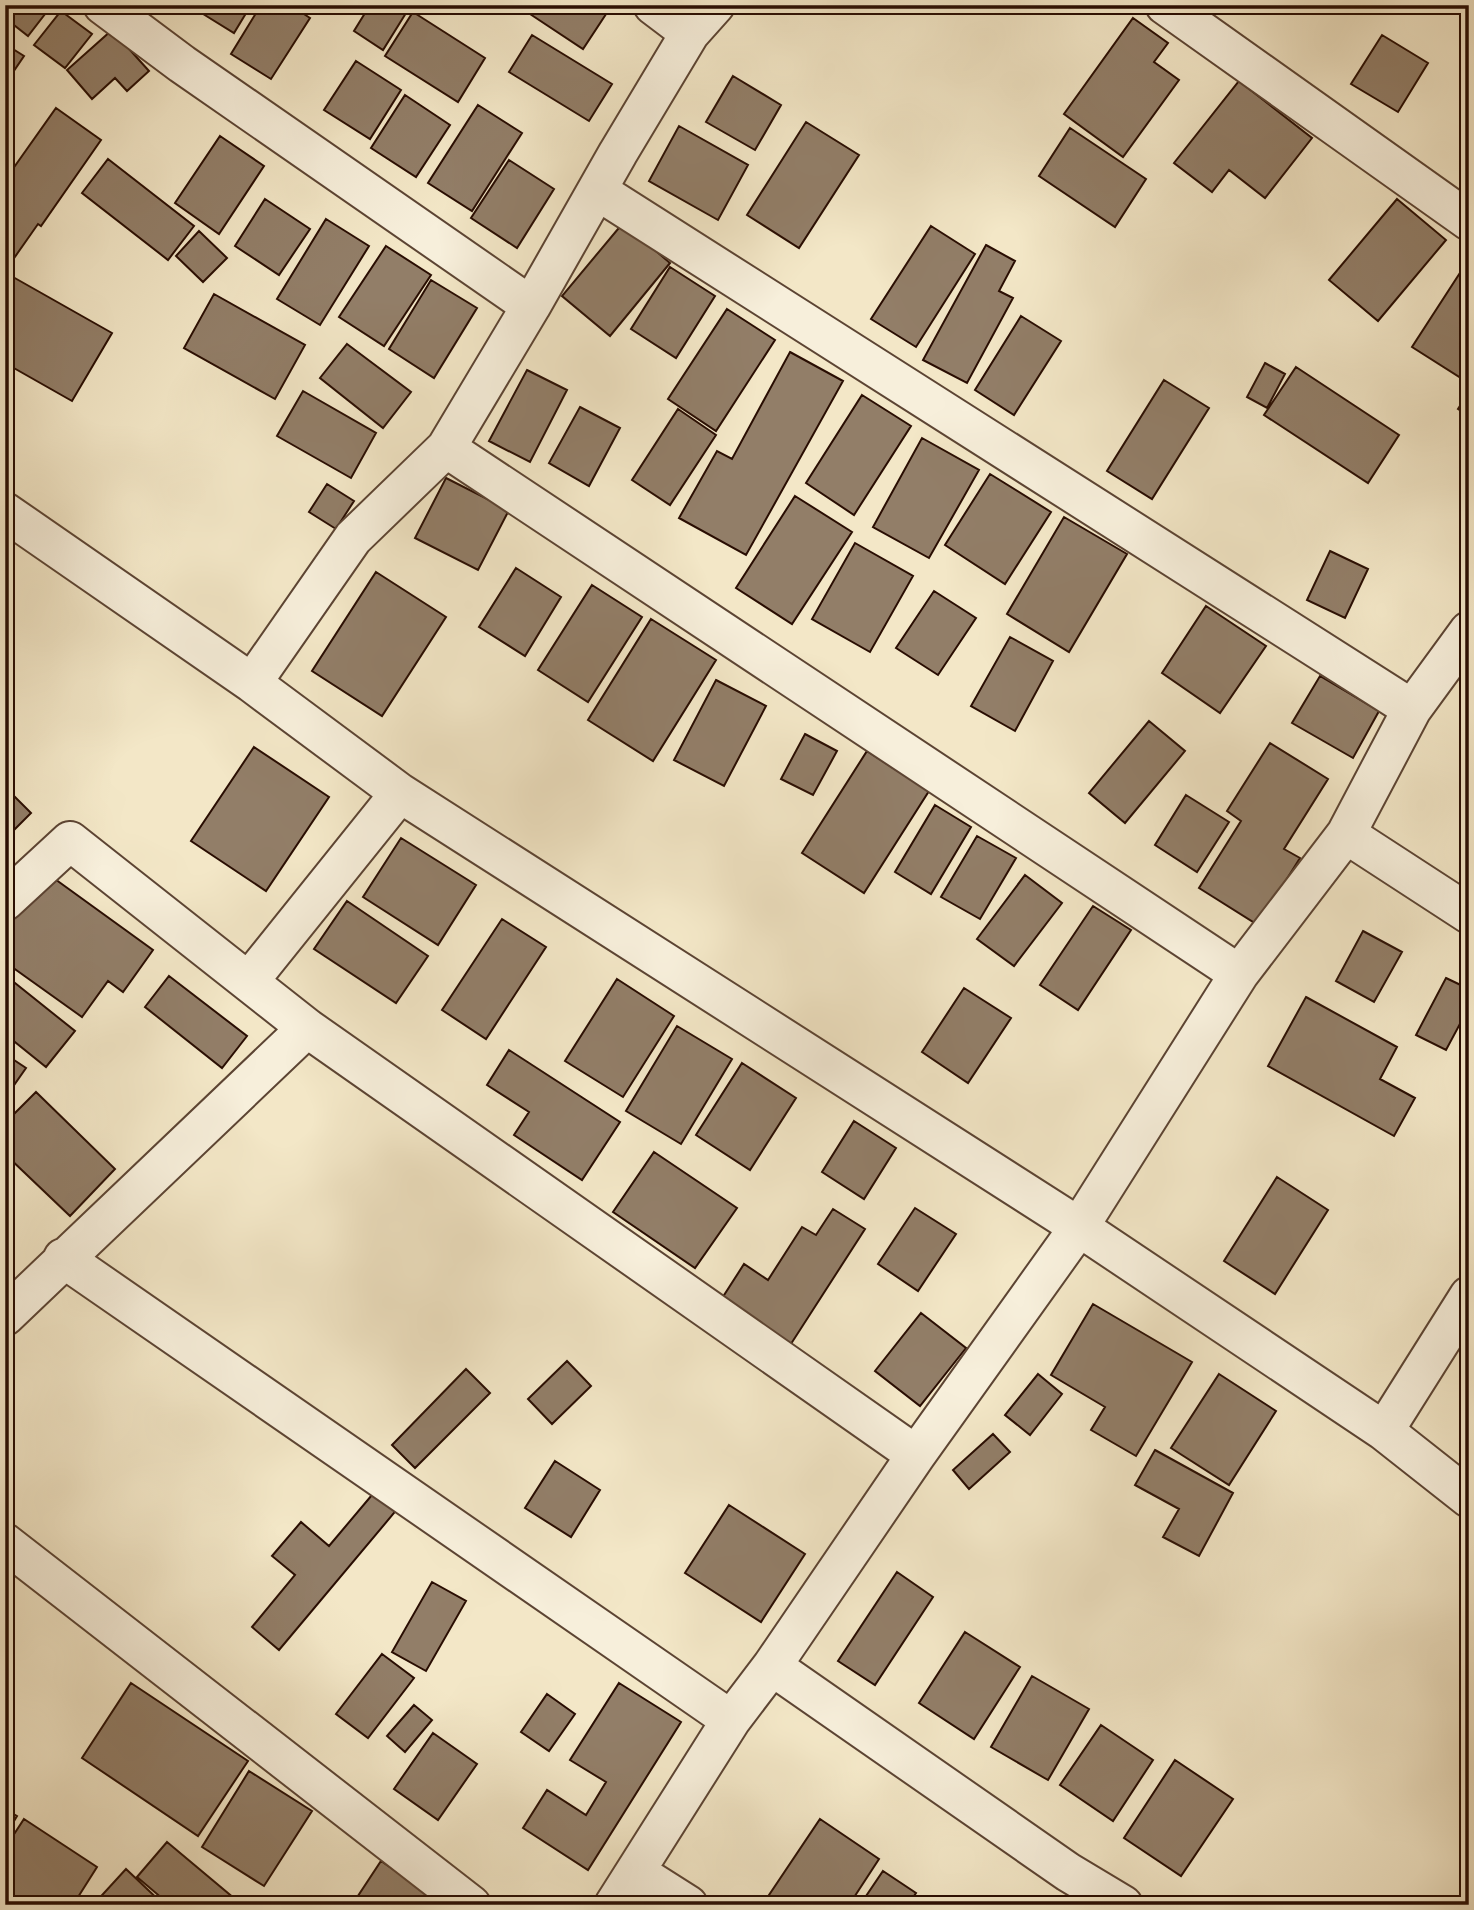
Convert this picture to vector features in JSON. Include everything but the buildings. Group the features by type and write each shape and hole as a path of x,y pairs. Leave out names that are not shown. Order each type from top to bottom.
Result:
{"street":[{"path":"103,5 182,64 531,306"},
{"path":"653,5 690,33"},
{"path":"252,683 352,538 446,448 690,33 715,5"},
{"path":"1165,5 1469,221"},
{"path":"598,191 1412,709"},
{"path":"446,448 1239,974"},
{"path":"5,512 252,683 400,793 1079,1227 1384,1432 1469,1498"},
{"path":"614,1905 732,1720 1079,1227 1239,974 1346,834 1412,709 1469,631"},
{"path":"249,981 400,793"},
{"path":"1346,834 1469,914"},
{"path":"5,901 70,841 307,1028 916,1455"},
{"path":"5,1315 307,1028"},
{"path":"63,1258 732,1720"},
{"path":"1384,1432 1469,1296"},
{"path":"5,1543 471,1905"},
{"path":"772,1666 1068,1872 1123,1905"},
{"path":"636,1872 688,1905"}]}
